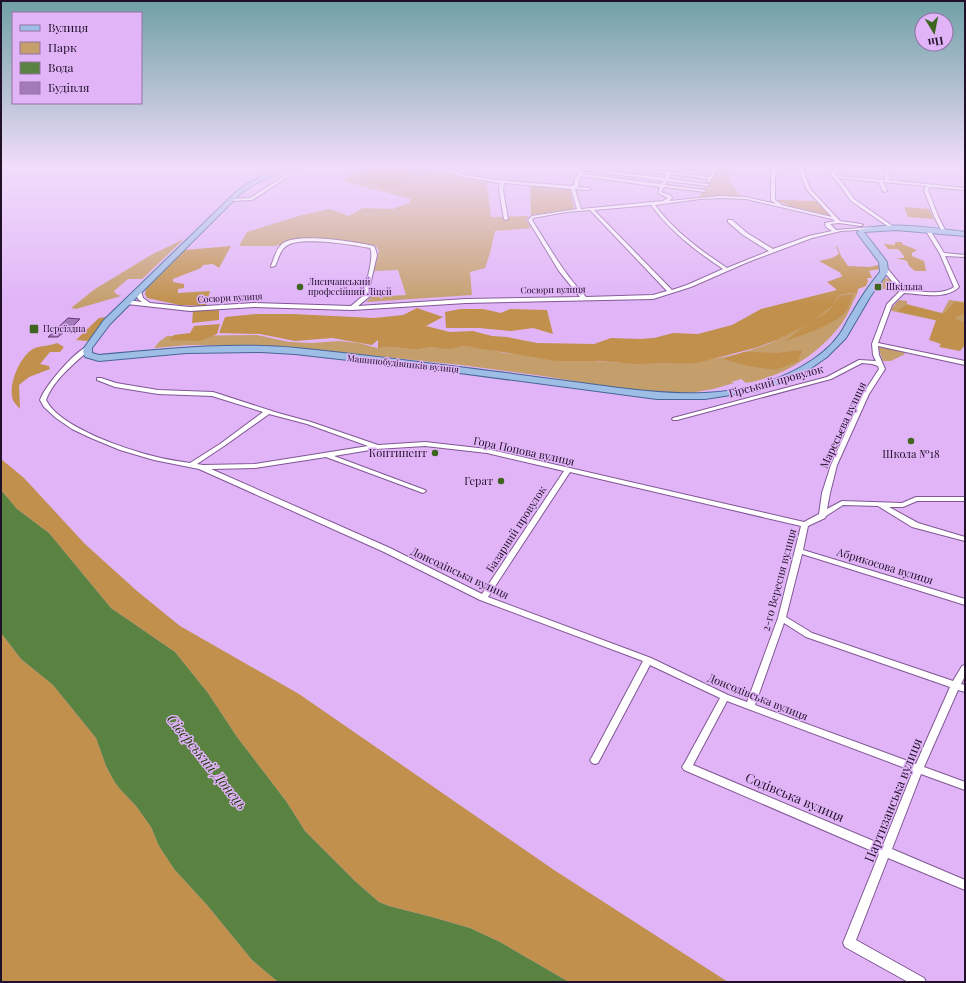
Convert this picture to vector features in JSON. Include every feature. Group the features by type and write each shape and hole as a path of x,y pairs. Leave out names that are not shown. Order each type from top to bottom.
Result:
{"main road":[{"path":"88,348 107,322 219,212"},
{"path":"873,228 861,230 860,233 883,262 884,268"},
{"name":"Сосюри вулиця","path":"873,228 892,228 965,234"},
{"name":"Машинобудівників вулиця","path":"88,348 88,355 100,358 186,350 260,348 295,351 657,396 699,398 760,386 789,377 804,369 834,347 842,338 864,300 884,272 884,268"}],"street":[{"path":"505,212 506,219"},
{"path":"566,212 532,217 530,220 575,290 584,298"},
{"path":"594,212 671,292"},
{"path":"658,212 694,248 726,269"},
{"path":"807,212 832,218 840,222"},
{"path":"830,212 840,222"},
{"path":"869,212 892,228"},
{"path":"934,212 944,232"},
{"path":"730,221 745,234 773,251"},
{"path":"835,231 828,226 827,223 840,222 873,228"},
{"name":"Сосюри вулиця","path":"127,302 190,309 254,305 352,308 466,301 653,297 689,286 726,269 811,237 835,231 873,228"},
{"path":"884,268 902,291 937,293 955,289 957,286 942,254 928,231"},
{"path":"273,266 282,247 294,241 336,242 372,247 374,250 374,256 368,280 367,296 352,308"},
{"path":"942,254 965,256"},
{"path":"138,291 141,300 149,304"},
{"path":"881,365 876,355 875,344 890,304 902,291"},
{"path":"875,344 965,363"},
{"name":"Донсодівська вулиця","path":"88,348 64,370 44,394 43,400 46,406 74,428 122,449 156,459 201,467 387,550 483,598 648,660 725,698 965,786"},
{"name":"Гірський провулок","path":"675,419 829,378 860,361 873,362 881,365"},
{"name":"Маресьєва вулиця","path":"822,516 826,493 834,465 866,394 882,369 881,365"},
{"name":"Гора Попова вулиця","path":"99,379 115,385 158,392 213,394 267,412 309,423 377,447 425,444 486,451 805,525"},
{"path":"192,465 267,412"},
{"path":"201,467 254,466 329,456 377,447"},
{"path":"329,456 423,490"},
{"name":"Базарний провулок","path":"483,598 567,471"},
{"path":"805,525 842,504 903,505 916,499 965,499"},
{"path":"880,504 915,525 965,539"},
{"name":"2-го Вересня вулиця","path":"750,707 782,618 805,525"},
{"name":"Абрикосова вулиця","path":"799,551 965,602"},
{"path":"782,618 809,635 960,687"},
{"path":"595,760 648,660"},
{"name":"Партизанська вулиця","path":"920,982 849,943 919,768 960,687 965,668"},
{"name":"Содівська вулиця","path":"725,698 687,767 965,885"}],"green space":[{"path":"317,212 338,212 349,216 356,212 490,212 491,217 529,216 526,220 531,228 495,231 485,268 470,272 472,295 366,302 371,297 406,295 398,270 374,271 379,251 376,246 324,239 293,240 276,246 239,246 247,232 302,215"},
{"path":"184,239 142,279 128,279 114,291 116,294 121,296 76,309 71,308 95,289 151,255"},
{"path":"885,278 890,279 901,291 899,293 880,288 881,287 879,286"},
{"path":"851,293 857,294 847,316 842,323 820,347 797,364 772,376 759,380 746,383 741,379 731,382 734,383 713,389 679,395 622,389 543,376 461,365 280,346 188,345 154,348 167,336 257,335 289,342 312,343 339,341 359,343 377,348 394,347 416,350 430,347 446,348 465,346 484,348 505,353 607,362 642,364 676,363 709,359 743,352 775,341 822,313 831,305 838,295"},
{"path":"899,300 907,301 907,304 942,313 949,300 965,302 965,328 947,320 934,320 892,311 891,309"},
{"path":"879,346 901,350 905,354 891,361 883,361"}],"shaded area":[{"path":"531,212 553,212 531,215"},
{"path":"814,212 828,212 832,216"},
{"path":"906,212 930,212 934,219 908,217"},
{"path":"895,242 902,242 902,244 917,250 912,253 912,256 924,261 926,271 915,271 909,266 907,261 896,258 904,258 898,249 888,249 884,244 895,245"},
{"path":"231,246 219,268 213,264 203,265 201,268 173,279 173,282 184,284 184,288 178,289 178,293 210,291 206,306 180,305 147,298 145,294 146,289 184,250"},
{"path":"836,246 848,266 870,267 878,265 880,269 869,271 872,278 867,278 868,281 866,286 858,289 857,294 851,293 839,295 832,306 812,321 829,311 840,296 854,294 846,311 841,316 827,325 785,341 806,325 777,340 755,348 697,363 636,364 598,361 557,361 465,346 448,349 430,347 416,350 394,347 378,348 378,340 372,345 332,338 295,341 260,334 219,333 225,317 256,314 293,314 374,318 403,315 417,308 443,317 426,326 450,332 473,331 492,336 507,337 537,343 594,344 611,338 640,339 654,338 673,333 698,334 732,325 761,309 837,290 827,282 843,276 840,274 841,273 819,261 832,258 839,254"},
{"path":"954,302 965,303 965,313 954,318 965,323 965,345 960,351 939,347 941,344 929,340 936,320 897,311 906,305 944,314"},
{"path":"460,309 483,309 501,313 510,309 547,310 553,334 533,328 511,331 479,328 446,328 445,312"},
{"path":"219,310 219,320 192,323 193,311"},
{"path":"107,317 100,328 88,341 76,340 99,318"},
{"path":"220,324 217,334 200,341 170,340 174,335 190,333 194,326"},
{"path":"57,343 64,347 60,352 50,352 40,364 49,366 50,369 29,377 19,385 20,409 14,402 12,396 13,381 19,365 23,358 33,349"},
{"path":"802,350 798,361 776,370 748,366 724,359 744,352 777,353"},
{"path":"1,459 24,478 85,544 137,591 180,626 299,694 554,870 728,982 569,982 500,942 470,928 379,902 356,882 305,831 286,801 237,737 208,693 175,652 111,608 49,533 17,509 1,490"},
{"path":"1,633 21,659 53,685 96,738 106,766 114,781 136,806 151,827 159,846 174,869 207,905 252,960 278,982 1,982"}],"water":[{"name":"Сіверський Донець","path":"1,490 17,509 49,533 111,608 175,652 208,693 237,737 286,801 305,831 356,882 379,902 470,928 500,942 569,982 278,982 252,960 207,905 174,869 159,846 151,827 136,806 114,781 106,766 96,738 53,685 21,659 1,633"}],"building":[{"name":"Переїздна","path":"68,318 80,319 68,331 65,331 58,337 48,337"}],"place":[{"name":"Лисичанський професійний Ліцей","path":"300,287"},
{"name":"Шкільна","path":"878,287"},
{"name":"Переїздна","path":"34,329"},
{"name":"Школа №18","path":"911,441"},
{"name":"Континент","path":"435,453"},
{"name":"Герат","path":"501,481"}]}
